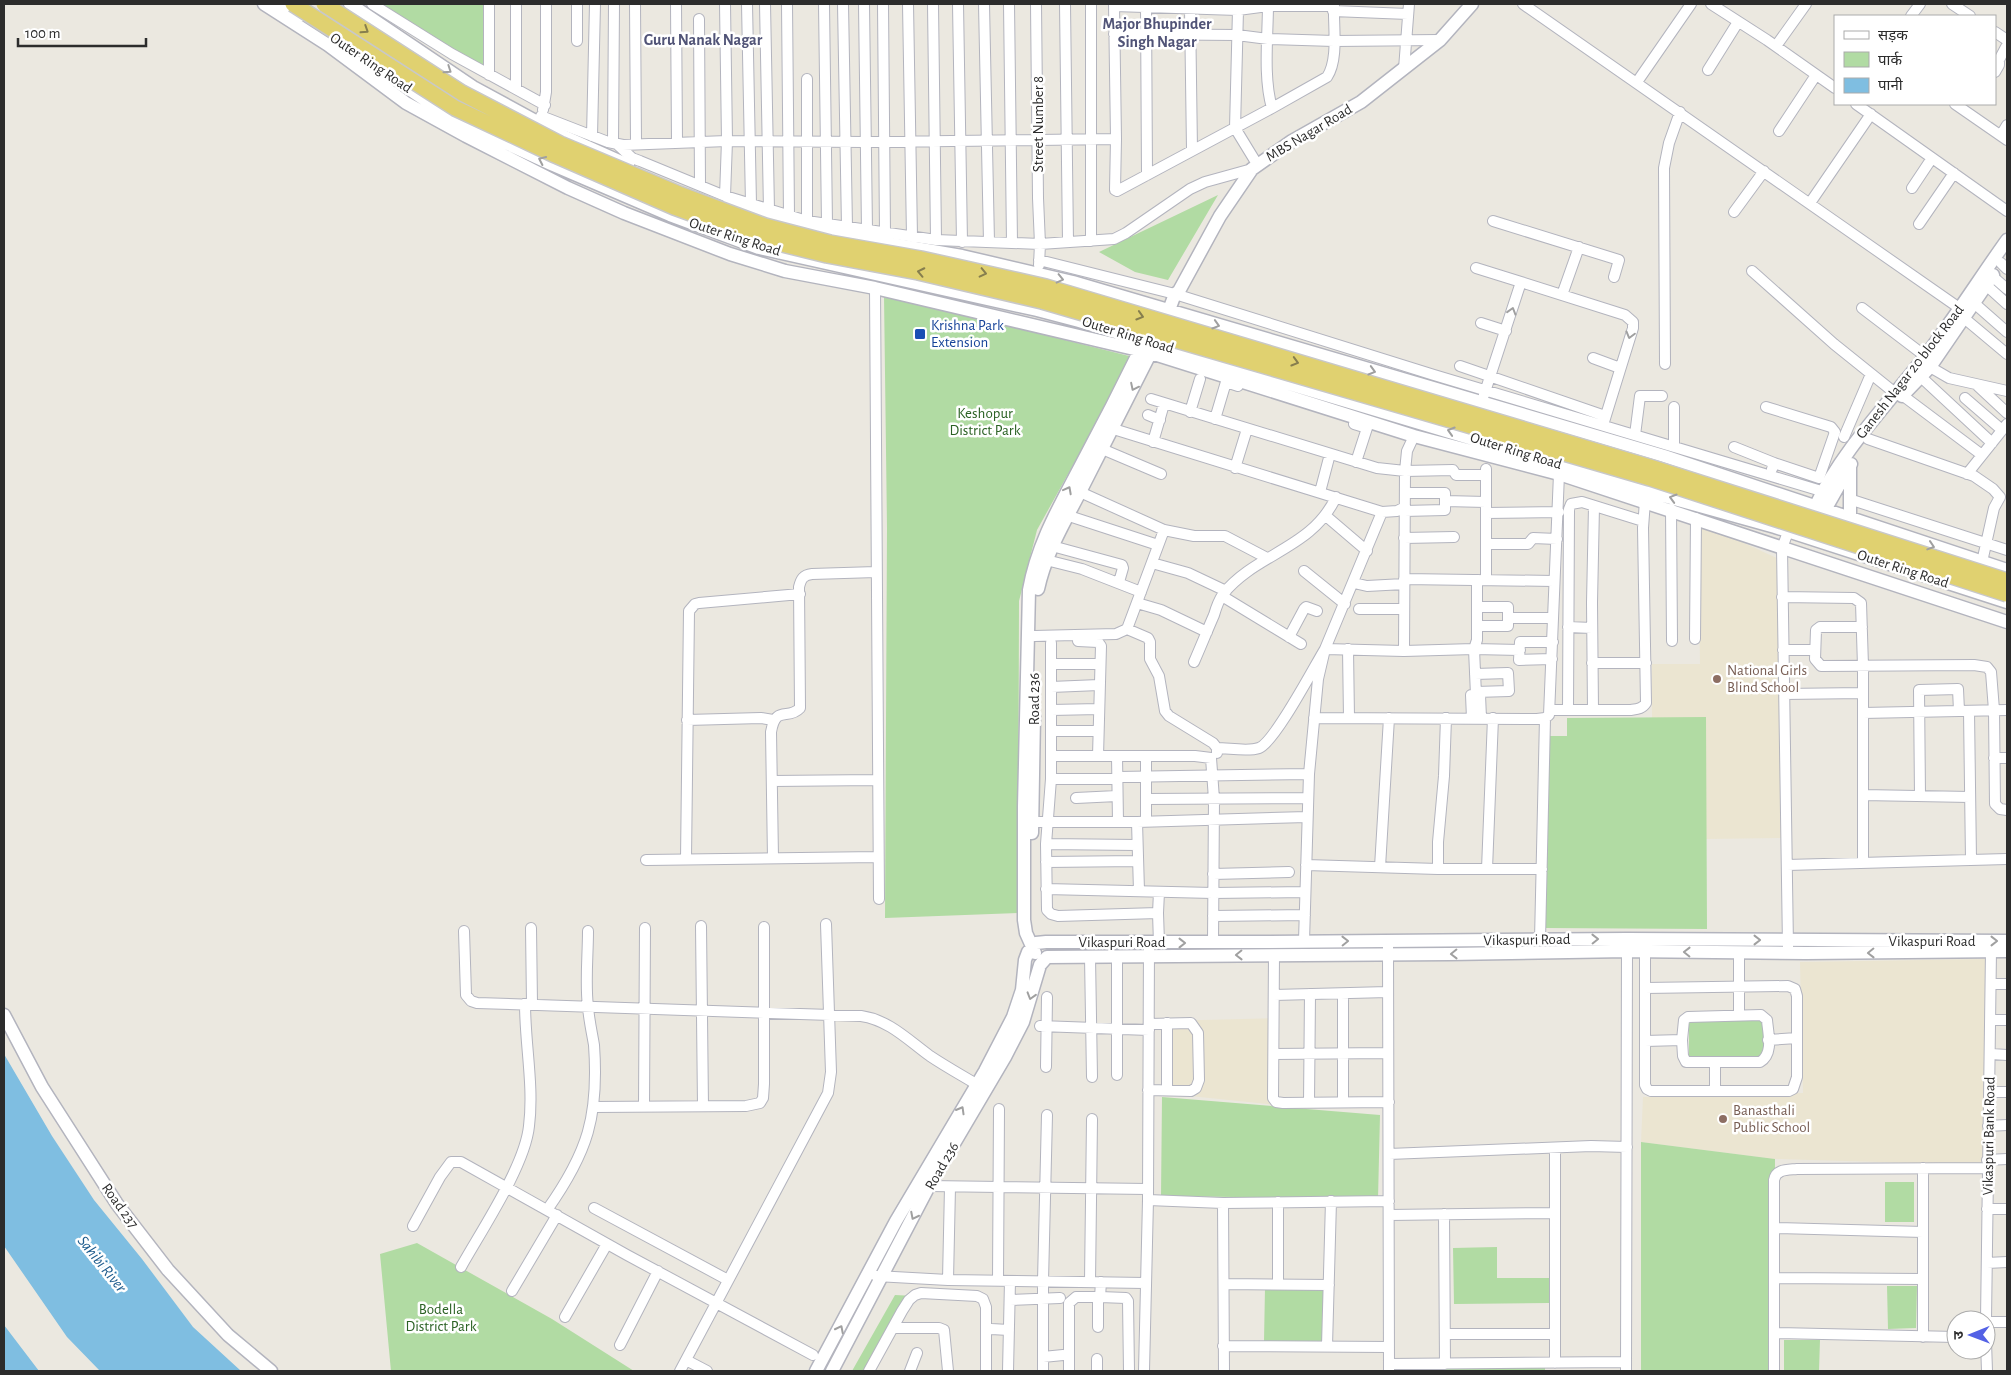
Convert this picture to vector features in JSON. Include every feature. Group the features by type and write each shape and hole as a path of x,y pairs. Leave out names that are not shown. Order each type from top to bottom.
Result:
{"main road":[{"name":"Outer Ring Road","path":"293,4 455,108 555,156 674,207 762,239 827,255 918,272 1042,301 1650,478 2007,594"},
{"name":"Outer Ring Road","path":"324,4 462,93 560,144 679,194 765,226 830,244 921,259 1046,287 1653,468 2007,581"}],"street":[{"path":"264,4 328,45 406,102 568,188 624,214 730,254 785,270 1148,347 1414,436 1559,474 1671,509 1782,548 2007,622"},
{"name":"Outer Ring Road","path":"280,4 452,118 551,164 670,215 759,248 1037,310 1094,325 1148,347 1259,373 1775,527 2007,602"},
{"name":"Outer Ring Road","path":"350,4 473,87 660,179 737,208 808,230 935,245 1106,292 1270,341 1484,396 2007,570"},
{"path":"372,4 452,54 545,105"},
{"path":"489,4 489,75"},
{"path":"516,4 516,89"},
{"path":"546,4 545,105 540,119 615,144 700,141 768,142 826,140 865,142 1116,139"},
{"path":"576,4 577,41"},
{"path":"592,136 595,4"},
{"path":"614,4 615,144"},
{"path":"635,4 636,144"},
{"path":"676,4 677,142"},
{"path":"725,4 727,141 725,196"},
{"path":"747,4 751,204"},
{"path":"765,4 769,210"},
{"path":"787,4 789,216"},
{"path":"824,4 827,224"},
{"path":"843,4 847,227"},
{"path":"864,4 867,230"},
{"path":"883,4 885,233"},
{"path":"908,4 912,237"},
{"path":"933,4 935,245"},
{"path":"958,4 962,242"},
{"path":"984,4 989,242"},
{"path":"1009,4 1012,243"},
{"name":"Street Number 8","path":"1036,4 1040,244 1038,274"},
{"path":"1065,4 1068,242"},
{"path":"1091,4 1091,241"},
{"path":"1523,4 1810,203 1963,313 2007,354"},
{"path":"1637,82 1691,4"},
{"path":"1711,4 1776,46 1834,87"},
{"path":"1776,46 1806,4"},
{"path":"1912,15 1920,4"},
{"path":"1952,4 1968,15"},
{"path":"1334,7 1332,69 1327,77 1120,190 1115,190 1114,5 1159,5 1190,9 1268,5 1408,9 1404,69"},
{"path":"1268,5 1268,82 1272,108"},
{"path":"1146,6 1147,175"},
{"name":"MBS Nagar Road","path":"1172,311 1178,294 1220,216 1255,166 1292,142 1355,106 1440,40 1467,6"},
{"path":"615,144 632,158 725,196 807,221 912,237 935,245 962,242 1040,244 1114,239 1126,233 1190,189 1205,182 1255,166 1235,128 1237,35 1231,8"},
{"path":"1190,9 1192,150"},
{"path":"700,18 700,185"},
{"path":"1708,70 1738,22"},
{"path":"1996,33 2007,40"},
{"path":"1114,34 1237,35 1268,39 1334,42 1440,40"},
{"path":"1996,69 2007,45"},
{"path":"402,84 423,54"},
{"path":"1779,131 1816,75"},
{"path":"807,79 807,221"},
{"path":"1858,105 2007,211"},
{"path":"1967,107 2004,137 2007,126"},
{"path":"1665,364 1664,168 1669,143 1680,112"},
{"path":"1810,203 1871,114"},
{"path":"1912,188 1932,158"},
{"path":"1734,212 1764,171"},
{"path":"1919,224 1954,174"},
{"path":"1494,221 1619,260 1614,277"},
{"name":"Ganesh Nagar 20 block Road","path":"1899,394 1928,361 1963,313 2007,240"},
{"path":"1562,295 1579,247"},
{"path":"1039,260 1178,294 1484,396 1604,420"},
{"name":"Ganesh Nagar 20 block Road","path":"1963,313 1974,303 2005,262"},
{"path":"1476,268 1629,318 1633,322 1633,328 1604,420"},
{"path":"1752,271 1871,374 1982,455"},
{"path":"1989,281 2007,289"},
{"path":"1989,281 2007,304"},
{"path":"1484,396 1521,282"},
{"path":"875,288 879,899"},
{"path":"1094,325 1106,292"},
{"path":"1974,303 2007,332"},
{"path":"1862,308 1949,378 2007,391"},
{"path":"1481,323 1506,331"},
{"path":"1259,373 1270,341"},
{"path":"816,1371 896,1221 1013,1017 1022,990 1025,960 1038,944 1026,933 1024,920 1027,613 1029,590 1036,558 1148,347"},
{"path":"1593,358 1620,368"},
{"name":"Ganesh Nagar 20 block Road","path":"1820,508 1851,438 1899,394 1921,377 1928,361"},
{"path":"1460,366 1604,420 1635,435 1828,493"},
{"path":"1734,447 1819,478 1851,438 1871,374"},
{"path":"1921,377 1992,443"},
{"path":"1190,412 1200,379"},
{"path":"1215,419 1226,382 1367,428 1356,462"},
{"path":"1978,385 2007,413"},
{"path":"1635,435 1640,396 1662,396"},
{"path":"1965,398 2006,428 1967,474"},
{"path":"1151,400 1377,468 1405,471 1453,470 1456,475 1486,472 1486,544 1477,608 1476,646 1474,649 1476,694 1480,695 1476,718"},
{"path":"1153,442 1164,404"},
{"path":"1674,407 1674,446"},
{"path":"1766,407 1831,427 1851,438 1967,474 2004,495 1994,508 1982,562"},
{"path":"1148,415 1160,420"},
{"path":"1107,427 1382,512 1404,509 1445,510 1445,493 1404,493"},
{"name":"Road 236","path":"832,1371 929,1186 1014,1040 1023,1022 1046,959 1038,944 1031,914 1036,596 1062,512 1080,492 1101,450 1107,427"},
{"path":"1235,468 1247,429"},
{"path":"1404,651 1405,471 1408,451 1414,436"},
{"name":"Ganesh Nagar 20 block Road","path":"1828,493 1850,466 1851,438"},
{"path":"1101,450 1161,474"},
{"path":"1320,492 1330,454"},
{"path":"1771,475 1774,463"},
{"path":"1850,466 1850,519"},
{"path":"1540,940 1548,714 1559,512 1559,474"},
{"path":"1742,518 1750,485"},
{"path":"1080,492 1164,530 1194,536 1226,536 1267,558"},
{"path":"1194,662 1224,594 1267,558 1293,545 1326,516 1336,497"},
{"path":"1775,527 1785,497"},
{"path":"1849,499 2007,550"},
{"path":"1445,501 1486,502"},
{"path":"1314,718 1493,718 1548,714 1568,710 1630,710 1644,707 1647,696 1643,521 1645,501"},
{"path":"1568,710 1569,509 1571,504 1576,502 1643,521"},
{"path":"1593,710 1594,506"},
{"path":"1671,509 1672,641"},
{"path":"1062,512 1158,545"},
{"path":"1127,629 1148,638 1151,664 1159,676 1163,706 1169,716 1207,739 1217,748 1258,748 1265,745 1281,725 1325,649 1382,512"},
{"path":"1486,513 1559,512"},
{"path":"1326,516 1367,550"},
{"path":"1695,638 1696,518"},
{"path":"1034,639 1116,634 1127,629 1164,530"},
{"path":"1875,560 1885,530"},
{"path":"1788,532 1782,548 1788,947"},
{"path":"1404,538 1454,537"},
{"path":"1486,544 1528,544 1533,538 1557,539"},
{"path":"1052,546 1122,565 1123,568 1119,582"},
{"path":"1046,560 1082,569 1141,592"},
{"path":"1152,563 1196,576 1301,644"},
{"path":"1304,571 1345,604"},
{"path":"773,858 771,732 774,720 781,714 797,712 800,708 801,580 807,574 876,572"},
{"path":"1354,583 1367,586 1404,582 1554,581"},
{"path":"686,859 687,616 692,606 699,603 800,594"},
{"path":"1782,597 1854,598 1860,603 1863,666 1863,863"},
{"path":"1137,603 1161,610 1207,632"},
{"path":"1289,637 1306,607 1317,611"},
{"path":"1477,608 1508,607 1509,618 1508,626 1477,626"},
{"path":"1359,609 1404,610"},
{"path":"1509,618 1553,618"},
{"path":"1568,627 1592,628"},
{"path":"1862,628 1820,627 1814,633 1814,659 1821,666 1987,667 1990,672 1994,710 1995,804 2000,809 2007,810"},
{"path":"1034,639 1051,643 1085,640 1098,642 1101,646 1098,756"},
{"path":"1552,659 1520,660 1520,642 1553,642"},
{"path":"1051,643 1051,779 1046,844 1047,910 1050,914 1058,916 1158,912"},
{"path":"1325,649 1404,651 1520,650"},
{"path":"1304,941 1309,774 1318,679 1325,649"},
{"path":"1348,649 1348,718"},
{"path":"1783,650 1814,650"},
{"path":"1592,663 1646,663"},
{"path":"1051,664 1100,664"},
{"path":"1475,674 1508,673 1509,691 1476,694"},
{"path":"1051,687 1099,685"},
{"path":"1920,796 1919,690 1958,689 1964,711 1970,797 1971,860"},
{"path":"1784,694 1863,693"},
{"path":"1051,710 1098,709"},
{"path":"1863,714 2007,710"},
{"path":"687,720 761,718 774,720"},
{"path":"1380,867 1389,718"},
{"path":"1438,869 1446,718"},
{"path":"1486,869 1493,718"},
{"path":"1051,731 1098,731"},
{"path":"1213,942 1213,760 1217,748"},
{"path":"1051,756 1208,756 1213,760"},
{"path":"1117,756 1118,822"},
{"path":"1139,891 1137,845 1146,799 1146,756"},
{"path":"1994,758 2007,758"},
{"path":"1051,779 1309,774"},
{"path":"772,781 877,780"},
{"path":"1863,795 1970,797"},
{"path":"1076,798 1117,796"},
{"path":"1146,799 1308,798"},
{"path":"1032,822 1142,822 1307,817"},
{"path":"1046,844 1137,845"},
{"path":"646,860 878,857"},
{"path":"1787,865 2007,859"},
{"path":"1046,862 1138,861"},
{"path":"1306,865 1542,870"},
{"path":"1213,874 1289,872"},
{"path":"1046,890 1213,893 1305,892"},
{"path":"1144,1371 1148,1200 1149,956 1154,942 1159,892"},
{"path":"1214,916 1305,915"},
{"path":"680,1371 828,1093 831,1072 826,924"},
{"path":"701,926 703,1106"},
{"path":"461,1267 506,1186 520,1157 529,1128 528,1004 531,928"},
{"path":"644,1106 645,928"},
{"path":"594,1107 746,1106 760,1103 763,1098 764,928"},
{"path":"464,931 466,995 471,1001 477,1003 763,1012 874,1018 885,1023 931,1056 976,1084"},
{"path":"512,1292 576,1166 583,1149 594,1107 594,1059 588,1006 588,931"},
{"path":"1388,940 1389,1368 1445,1364 1555,1363 1626,1367 1627,945"},
{"name":"Vikaspuri Road","path":"1038,944 1540,940 1627,945 2007,951"},
{"name":"Vikaspuri Road","path":"1046,959 1090,956 1388,955 1627,945 1645,951 1739,952 1788,947 2007,941"},
{"path":"1645,951 1645,988 1645,1085 1647,1089 1651,1091 1789,1091 1793,1089 1797,1078 1797,996 1795,989 1788,986 1645,988"},
{"name":"Vikaspuri Bank Road","path":"1986,1310 1991,951"},
{"path":"1739,952 1740,1015"},
{"path":"1274,955 1273,1098 1276,1102 1388,1102"},
{"path":"1090,956 1092,1077"},
{"path":"1117,956 1117,1075"},
{"path":"1991,984 2007,984"},
{"path":"1274,995 1388,992"},
{"path":"1309,1103 1310,994"},
{"path":"1343,994 1343,1102"},
{"path":"1046,1067 1043,1026 1047,997"},
{"path":"1627,1012 1645,1012"},
{"name":"Road 237","path":"4,1015 42,1087 117,1204 168,1270 201,1306 228,1335 271,1371"},
{"path":"1761,1015 1766,1017 1768,1040 1767,1057 1760,1062 1686,1062 1683,1056 1682,1040 1684,1020 1686,1018 1761,1015"},
{"path":"1991,1020 2007,1020"},
{"path":"1043,1026 1116,1029 1149,1027 1167,1023 1191,1023 1198,1032 1199,1080 1196,1088 1191,1091 1148,1090"},
{"path":"1167,1023 1167,1090"},
{"path":"1768,1040 1797,1038"},
{"path":"1645,1041 1682,1040"},
{"path":"1274,1054 1388,1054"},
{"path":"1990,1054 2007,1055"},
{"path":"1715,1062 1715,1090"},
{"path":"1990,1092 2007,1092"},
{"path":"998,1281 999,1109"},
{"path":"1043,1371 1046,1115"},
{"path":"1090,1282 1092,1119"},
{"path":"1988,1126 2007,1125"},
{"path":"1389,1154 1556,1148 1627,1148"},
{"path":"1555,1363 1556,1148"},
{"path":"1774,1371 1774,1180 1779,1171 1797,1169 1923,1168 1987,1164 2007,1159"},
{"path":"413,1226 440,1177 451,1162 461,1162 607,1244 813,1354"},
{"path":"1923,1168 1923,1337"},
{"path":"929,1186 1148,1189"},
{"path":"948,1280 950,1186"},
{"path":"1148,1200 1223,1203 1389,1200"},
{"path":"1327,1346 1331,1201"},
{"path":"1278,1202 1278,1283"},
{"path":"1223,1203 1224,1371"},
{"path":"594,1208 728,1280"},
{"path":"1988,1209 2007,1209"},
{"path":"1389,1215 1555,1213"},
{"path":"1444,1214 1445,1364"},
{"path":"1775,1228 1923,1232"},
{"path":"565,1317 607,1244"},
{"path":"1987,1262 2007,1262"},
{"path":"620,1345 658,1270"},
{"path":"868,1275 882,1278 948,1280 1145,1283"},
{"path":"1774,1278 1923,1279"},
{"path":"915,1279 915,1295"},
{"path":"1008,1371 1010,1281"},
{"path":"1098,1327 1101,1282"},
{"path":"1224,1284 1278,1283 1328,1285"},
{"path":"869,1371 909,1300 921,1293 969,1295 983,1299 986,1308 986,1371"},
{"path":"1069,1371 1069,1303 1076,1297 1126,1298 1128,1301 1129,1371"},
{"path":"1010,1300 1060,1298"},
{"path":"893,1328 939,1328 944,1330 948,1371"},
{"path":"991,1329 1009,1330"},
{"path":"1774,1332 1946,1337"},
{"path":"1445,1334 1555,1334"},
{"path":"1224,1346 1389,1347"},
{"path":"910,1371 917,1353"},
{"path":"1043,1356 1063,1355"},
{"path":"686,1360 707,1371"},
{"path":"1096,1360 1097,1371"}],"shaded area":[{"name":"National Girls Blind School","path":"1698,522 1781,560 1783,838 1706,839 1706,718 1652,718 1652,664 1700,664"},
{"path":"1985,959 1984,1165 1775,1159 1641,1142 1643,1097 1803,1093 1800,962"},
{"path":"1279,1018 1277,1105 1161,1093 1161,1021"}],"green space":[{"path":"382,4 487,4 484,71"},
{"path":"1218,195 1168,280 1135,272 1099,252"},
{"name":"Keshopur District Park","path":"884,295 1133,357 1037,530 1019,601 1018,913 885,918 887,528"},
{"path":"1706,717 1707,929 1545,928 1543,736 1567,736 1567,718"},
{"path":"1765,1020 1765,1060 1689,1061 1689,1021"},
{"path":"1162,1097 1380,1115 1378,1199 1161,1196"},
{"path":"1641,1142 1775,1159 1774,1371 1641,1371"},
{"path":"1885,1182 1914,1182 1914,1222 1885,1222"},
{"name":"Bodella District Park","path":"417,1243 552,1319 634,1371 391,1371 380,1254"},
{"path":"1497,1247 1497,1278 1549,1278 1549,1303 1454,1304 1453,1248"},
{"path":"1887,1286 1917,1286 1916,1328 1888,1329"},
{"path":"1265,1288 1327,1288 1327,1342 1264,1341"},
{"path":"895,1295 915,1296 873,1371 852,1371"},
{"path":"1784,1340 1820,1340 1819,1371 1784,1371"},
{"path":"1545,1365 1545,1371 1400,1371 1399,1367"}],"water":[{"name":"Sahibi River","path":"4,1054 52,1136 94,1200 142,1259 193,1327 241,1371 100,1371 67,1337 4,1246"},
{"path":"4,1325 39,1371 4,1371"}],"place":[{"name":"Krishna Park Extension","path":"920,334"},
{"name":"National Girls Blind School","path":"1717,679"},
{"name":"Banasthali Public School","path":"1723,1119"}],"district":[{"name":"Major Bhupinder Singh Nagar","path":"1157,33"},
{"name":"Guru Nanak Nagar","path":"703,40"}]}
